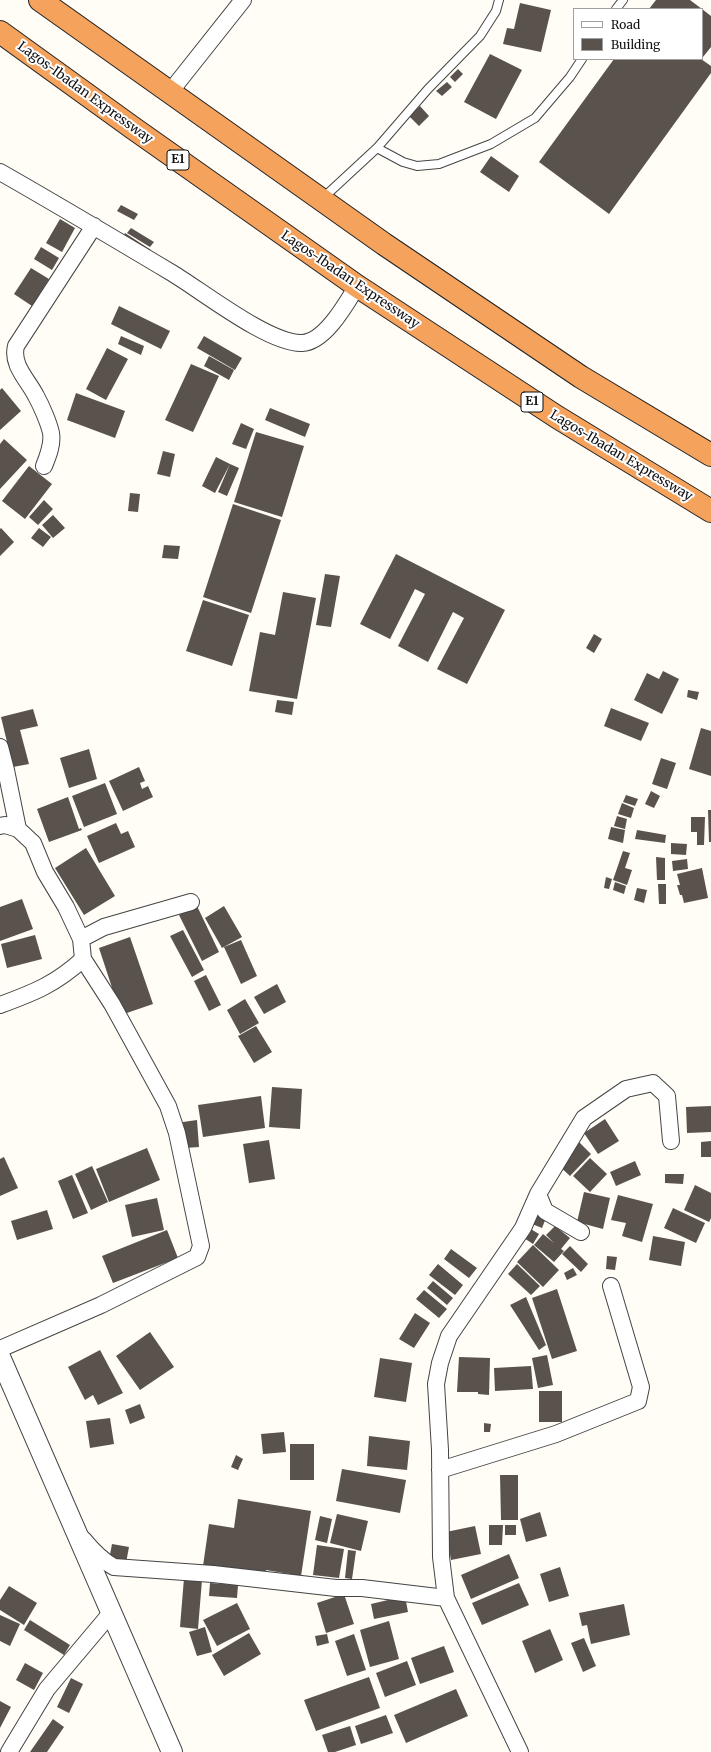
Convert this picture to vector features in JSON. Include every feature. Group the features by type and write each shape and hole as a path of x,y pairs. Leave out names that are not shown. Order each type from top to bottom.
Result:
{"highway":[{"path":"40,0 321,200 581,377 711,455"},
{"name":"Lagos-Ibadan Expressway","path":"0,32 133,128 358,286 557,417 711,511"}],"street":[{"path":"170,92 243,0"},
{"path":"0,172 187,282 253,326 291,342 303,343 318,337 336,318 358,286"},
{"path":"44,466 49,453 51,434 37,396 16,363 14,354 16,346 94,226"},
{"path":"0,747 18,829"},
{"path":"0,826 5,825 18,829 33,843 46,872 66,907 81,939 83,959 112,1004 168,1106 177,1133 201,1246 197,1257 101,1305 0,1349"},
{"path":"81,939 104,927 191,902"},
{"path":"0,1005 36,992 67,974 83,959"},
{"path":"520,1752 446,1598 441,1557 440,1470 436,1384 442,1356 449,1336 523,1228 538,1194 584,1118 626,1089 653,1083 667,1096 671,1141"},
{"path":"538,1194 545,1211 581,1232"},
{"path":"440,1470 556,1434 638,1401 641,1387 611,1286"},
{"path":"0,1357 172,1752"},
{"path":"78,1534 93,1552 106,1563 114,1567 213,1574 312,1586 362,1588 446,1598"},
{"path":"9,1752 47,1690 111,1613"}],"lane":[{"path":"321,200 377,148 428,89 480,36 496,11 500,0"},
{"path":"617,8 623,0"},
{"path":"377,148 403,162 417,166 439,164 492,144 535,118 570,77 581,60"}],"building":[{"path":"656,0 690,0 701,8 650,8"},
{"path":"520,3 551,10 541,52 503,44 507,28 514,29"},
{"path":"703,10 711,16 711,47 703,57"},
{"path":"490,54 522,70 496,119 464,102"},
{"path":"613,60 702,60 711,66 711,73 609,214 539,162"},
{"path":"458,69 463,74 455,82 450,77"},
{"path":"447,82 452,87 442,96 436,91"},
{"path":"420,106 429,116 419,126 409,116"},
{"path":"491,156 519,176 509,192 480,172"},
{"path":"121,205 138,214 134,220 117,211"},
{"path":"60,219 75,228 62,252 46,243"},
{"path":"131,228 154,242 150,247 127,233"},
{"path":"125,233 151,250 147,256 122,239"},
{"path":"41,247 59,258 52,270 34,259"},
{"path":"31,268 49,279 32,306 14,294"},
{"path":"119,306 170,331 161,349 111,324"},
{"path":"121,336 144,346 141,355 118,344"},
{"path":"204,336 242,358 235,370 197,348"},
{"path":"107,348 128,359 106,400 86,389"},
{"path":"209,356 234,370 229,380 204,366"},
{"path":"191,364 219,376 193,432 165,420"},
{"path":"2,388 21,411 0,430 0,390"},
{"path":"76,393 125,411 115,438 67,420"},
{"path":"270,408 310,424 305,437 265,420"},
{"path":"241,423 254,429 246,449 232,444"},
{"path":"256,432 304,446 282,517 234,502"},
{"path":"4,439 27,460 0,489 0,444"},
{"path":"163,451 175,454 170,477 157,474"},
{"path":"216,457 230,464 215,493 202,486"},
{"path":"230,464 239,468 227,496 218,492"},
{"path":"29,466 52,484 25,519 2,501"},
{"path":"130,493 140,494 138,512 128,511"},
{"path":"44,500 53,509 38,525 29,517"},
{"path":"233,504 281,520 251,613 203,597"},
{"path":"53,515 65,528 53,538 42,525"},
{"path":"1,528 14,542 0,556 0,529"},
{"path":"39,528 51,537 43,547 31,538"},
{"path":"164,545 180,546 178,559 162,558"},
{"path":"396,554 505,610 467,684 437,669 464,618 453,612 428,662 398,646 425,594 415,589 390,639 360,624"},
{"path":"325,574 340,576 331,627 316,625"},
{"path":"283,592 316,598 297,699 249,691 260,632 275,635"},
{"path":"203,600 249,615 232,666 186,651"},
{"path":"594,634 602,639 594,653 586,648"},
{"path":"663,671 679,679 662,714 634,700 647,673 659,679"},
{"path":"688,690 699,692 697,700 687,697"},
{"path":"277,700 294,702 292,715 275,712"},
{"path":"611,708 649,723 641,741 604,726"},
{"path":"33,709 38,726 20,730 29,764 13,767 1,717"},
{"path":"701,728 711,731 711,776 689,769"},
{"path":"89,749 97,779 69,788 60,758"},
{"path":"661,758 676,763 667,789 652,784"},
{"path":"139,767 145,781 140,783 142,789 148,786 153,797 123,811 109,781"},
{"path":"105,783 117,814 84,827 72,796"},
{"path":"651,791 660,796 654,808 645,804"},
{"path":"626,795 638,799 635,806 623,802"},
{"path":"68,797 79,829 81,828 82,830 49,842 37,809"},
{"path":"622,803 634,808 631,818 618,814"},
{"path":"708,810 711,810 711,842 709,842"},
{"path":"617,816 627,819 625,829 614,826"},
{"path":"691,817 705,817 704,845 697,845 697,832 691,832"},
{"path":"116,823 121,834 128,831 135,847 99,863 87,836"},
{"path":"611,827 625,830 623,843 608,839"},
{"path":"637,830 666,835 665,843 635,839"},
{"path":"671,843 687,844 686,855 671,854"},
{"path":"86,848 115,896 84,915 55,868"},
{"path":"623,851 630,853 625,868 632,870 627,885 613,880"},
{"path":"656,857 665,858 665,880 657,880"},
{"path":"687,859 688,869 673,871 672,861"},
{"path":"702,868 708,898 684,903 677,885 680,885 677,874"},
{"path":"606,877 612,879 609,889 604,888"},
{"path":"615,882 626,886 624,894 613,890"},
{"path":"658,884 666,884 666,904 659,904"},
{"path":"637,888 647,890 644,903 634,900"},
{"path":"22,899 33,929 0,941 0,907"},
{"path":"197,906 219,952 202,961 179,915"},
{"path":"224,906 242,937 222,948 205,918"},
{"path":"183,930 204,970 192,977 170,936"},
{"path":"35,935 42,959 7,968 1,944"},
{"path":"130,937 153,1004 121,1015 99,948"},
{"path":"241,940 257,976 241,984 224,947"},
{"path":"206,975 221,1005 209,1011 194,981"},
{"path":"277,984 286,1002 264,1014 254,997"},
{"path":"245,999 259,1023 240,1034 227,1010"},
{"path":"256,1026 272,1052 254,1063 238,1036"},
{"path":"272,1087 302,1089 300,1129 269,1127"},
{"path":"261,1096 265,1128 203,1137 198,1105"},
{"path":"711,1106 711,1132 687,1133 686,1107"},
{"path":"605,1119 619,1141 598,1154 584,1133"},
{"path":"197,1120 199,1147 185,1148 183,1122"},
{"path":"269,1140 275,1179 249,1183 243,1144"},
{"path":"711,1141 711,1157 701,1157 701,1142"},
{"path":"579,1142 591,1154 570,1176 557,1164"},
{"path":"147,1148 160,1180 109,1202 96,1169"},
{"path":"4,1157 18,1188 0,1196 0,1159"},
{"path":"590,1158 607,1174 590,1192 573,1176"},
{"path":"635,1161 641,1175 616,1186 610,1172"},
{"path":"92,1166 108,1202 91,1210 75,1174"},
{"path":"665,1174 684,1174 683,1184 665,1183"},
{"path":"72,1175 88,1213 73,1219 58,1181"},
{"path":"695,1185 711,1193 711,1218 709,1222 684,1210"},
{"path":"584,1192 610,1198 603,1229 577,1222"},
{"path":"618,1195 653,1204 642,1242 622,1236 626,1223 611,1220"},
{"path":"157,1198 164,1230 132,1237 125,1205"},
{"path":"673,1208 705,1223 696,1243 664,1228"},
{"path":"47,1210 53,1229 17,1240 11,1221"},
{"path":"536,1214 546,1218 542,1228 532,1224"},
{"path":"555,1226 570,1238 561,1249 564,1251 554,1262 534,1245 543,1234 554,1243 546,1235"},
{"path":"529,1228 539,1234 533,1244 524,1238"},
{"path":"167,1230 178,1258 113,1283 102,1256"},
{"path":"653,1236 685,1242 681,1266 649,1260"},
{"path":"533,1245 559,1270 543,1287 517,1262"},
{"path":"570,1246 588,1264 581,1272 562,1254"},
{"path":"451,1249 477,1268 469,1278 444,1259"},
{"path":"607,1256 617,1257 615,1270 606,1269"},
{"path":"438,1264 463,1285 455,1295 429,1275"},
{"path":"517,1264 540,1286 531,1295 508,1274"},
{"path":"573,1268 577,1275 567,1280 564,1273"},
{"path":"433,1281 453,1298 447,1305 427,1288"},
{"path":"557,1289 577,1351 552,1359 532,1298"},
{"path":"424,1290 447,1309 439,1318 416,1299"},
{"path":"526,1297 546,1345 539,1350 510,1305"},
{"path":"415,1313 430,1323 414,1348 399,1339"},
{"path":"150,1332 174,1367 140,1390 116,1356"},
{"path":"100,1350 123,1393 98,1405 93,1395 85,1400 68,1367"},
{"path":"547,1355 553,1385 538,1388 532,1358"},
{"path":"459,1357 490,1358 489,1395 478,1394 478,1392 457,1392"},
{"path":"380,1358 412,1363 406,1402 374,1397"},
{"path":"531,1366 533,1389 495,1391 494,1368"},
{"path":"539,1391 562,1391 562,1422 539,1422"},
{"path":"140,1404 145,1418 130,1424 125,1410"},
{"path":"110,1418 114,1444 90,1448 86,1421"},
{"path":"484,1423 491,1424 490,1432 484,1432"},
{"path":"284,1432 286,1452 263,1454 261,1434"},
{"path":"369,1436 410,1441 407,1470 367,1466"},
{"path":"290,1444 314,1444 314,1480 290,1480"},
{"path":"236,1455 243,1459 238,1470 231,1467"},
{"path":"342,1469 406,1480 400,1513 336,1501"},
{"path":"500,1475 518,1475 518,1520 501,1520"},
{"path":"238,1499 311,1511 301,1576 266,1570 265,1576 203,1566 209,1524 234,1528"},
{"path":"540,1512 547,1536 526,1542 520,1519"},
{"path":"337,1514 368,1521 361,1551 330,1543"},
{"path":"320,1516 332,1519 327,1543 315,1540"},
{"path":"489,1525 503,1525 502,1545 489,1545"},
{"path":"505,1525 516,1525 516,1535 505,1535"},
{"path":"475,1526 481,1554 451,1560 446,1532"},
{"path":"112,1544 129,1547 126,1563 109,1560"},
{"path":"317,1545 344,1549 339,1578 313,1575"},
{"path":"348,1550 356,1551 352,1579 345,1578"},
{"path":"509,1554 519,1578 471,1599 461,1575"},
{"path":"560,1567 569,1596 549,1602 540,1574"},
{"path":"184,1578 202,1580 198,1629 180,1627"},
{"path":"210,1583 238,1585 237,1598 209,1596"},
{"path":"519,1583 529,1605 482,1625 472,1603"},
{"path":"9,1586 37,1603 24,1625 0,1610 0,1600"},
{"path":"344,1594 354,1624 326,1633 317,1603"},
{"path":"405,1596 408,1612 374,1619 371,1604"},
{"path":"237,1603 250,1629 217,1646 203,1620"},
{"path":"624,1604 630,1635 591,1644 587,1625 582,1626 579,1613"},
{"path":"0,1615 20,1624 10,1646 0,1641"},
{"path":"30,1620 70,1645 64,1655 24,1630"},
{"path":"389,1621 399,1659 370,1667 360,1630"},
{"path":"205,1627 212,1652 197,1656 189,1632"},
{"path":"550,1629 563,1660 535,1673 522,1641"},
{"path":"249,1633 261,1654 224,1676 212,1655"},
{"path":"327,1634 329,1643 317,1646 315,1636"},
{"path":"354,1634 366,1670 347,1676 335,1641"},
{"path":"584,1638 596,1666 583,1672 571,1643"},
{"path":"444,1646 454,1672 420,1684 411,1658"},
{"path":"407,1661 416,1685 385,1697 376,1673"},
{"path":"25,1663 43,1673 34,1690 16,1680"},
{"path":"369,1677 380,1708 316,1731 304,1700"},
{"path":"71,1678 83,1684 69,1713 57,1707"},
{"path":"456,1689 468,1716 406,1743 394,1715"},
{"path":"0,1701 11,1707 0,1728"},
{"path":"386,1715 393,1733 361,1744 355,1726"},
{"path":"53,1719 64,1727 47,1752 30,1752"},
{"path":"350,1726 356,1745 335,1752 328,1752 322,1735"}]}
